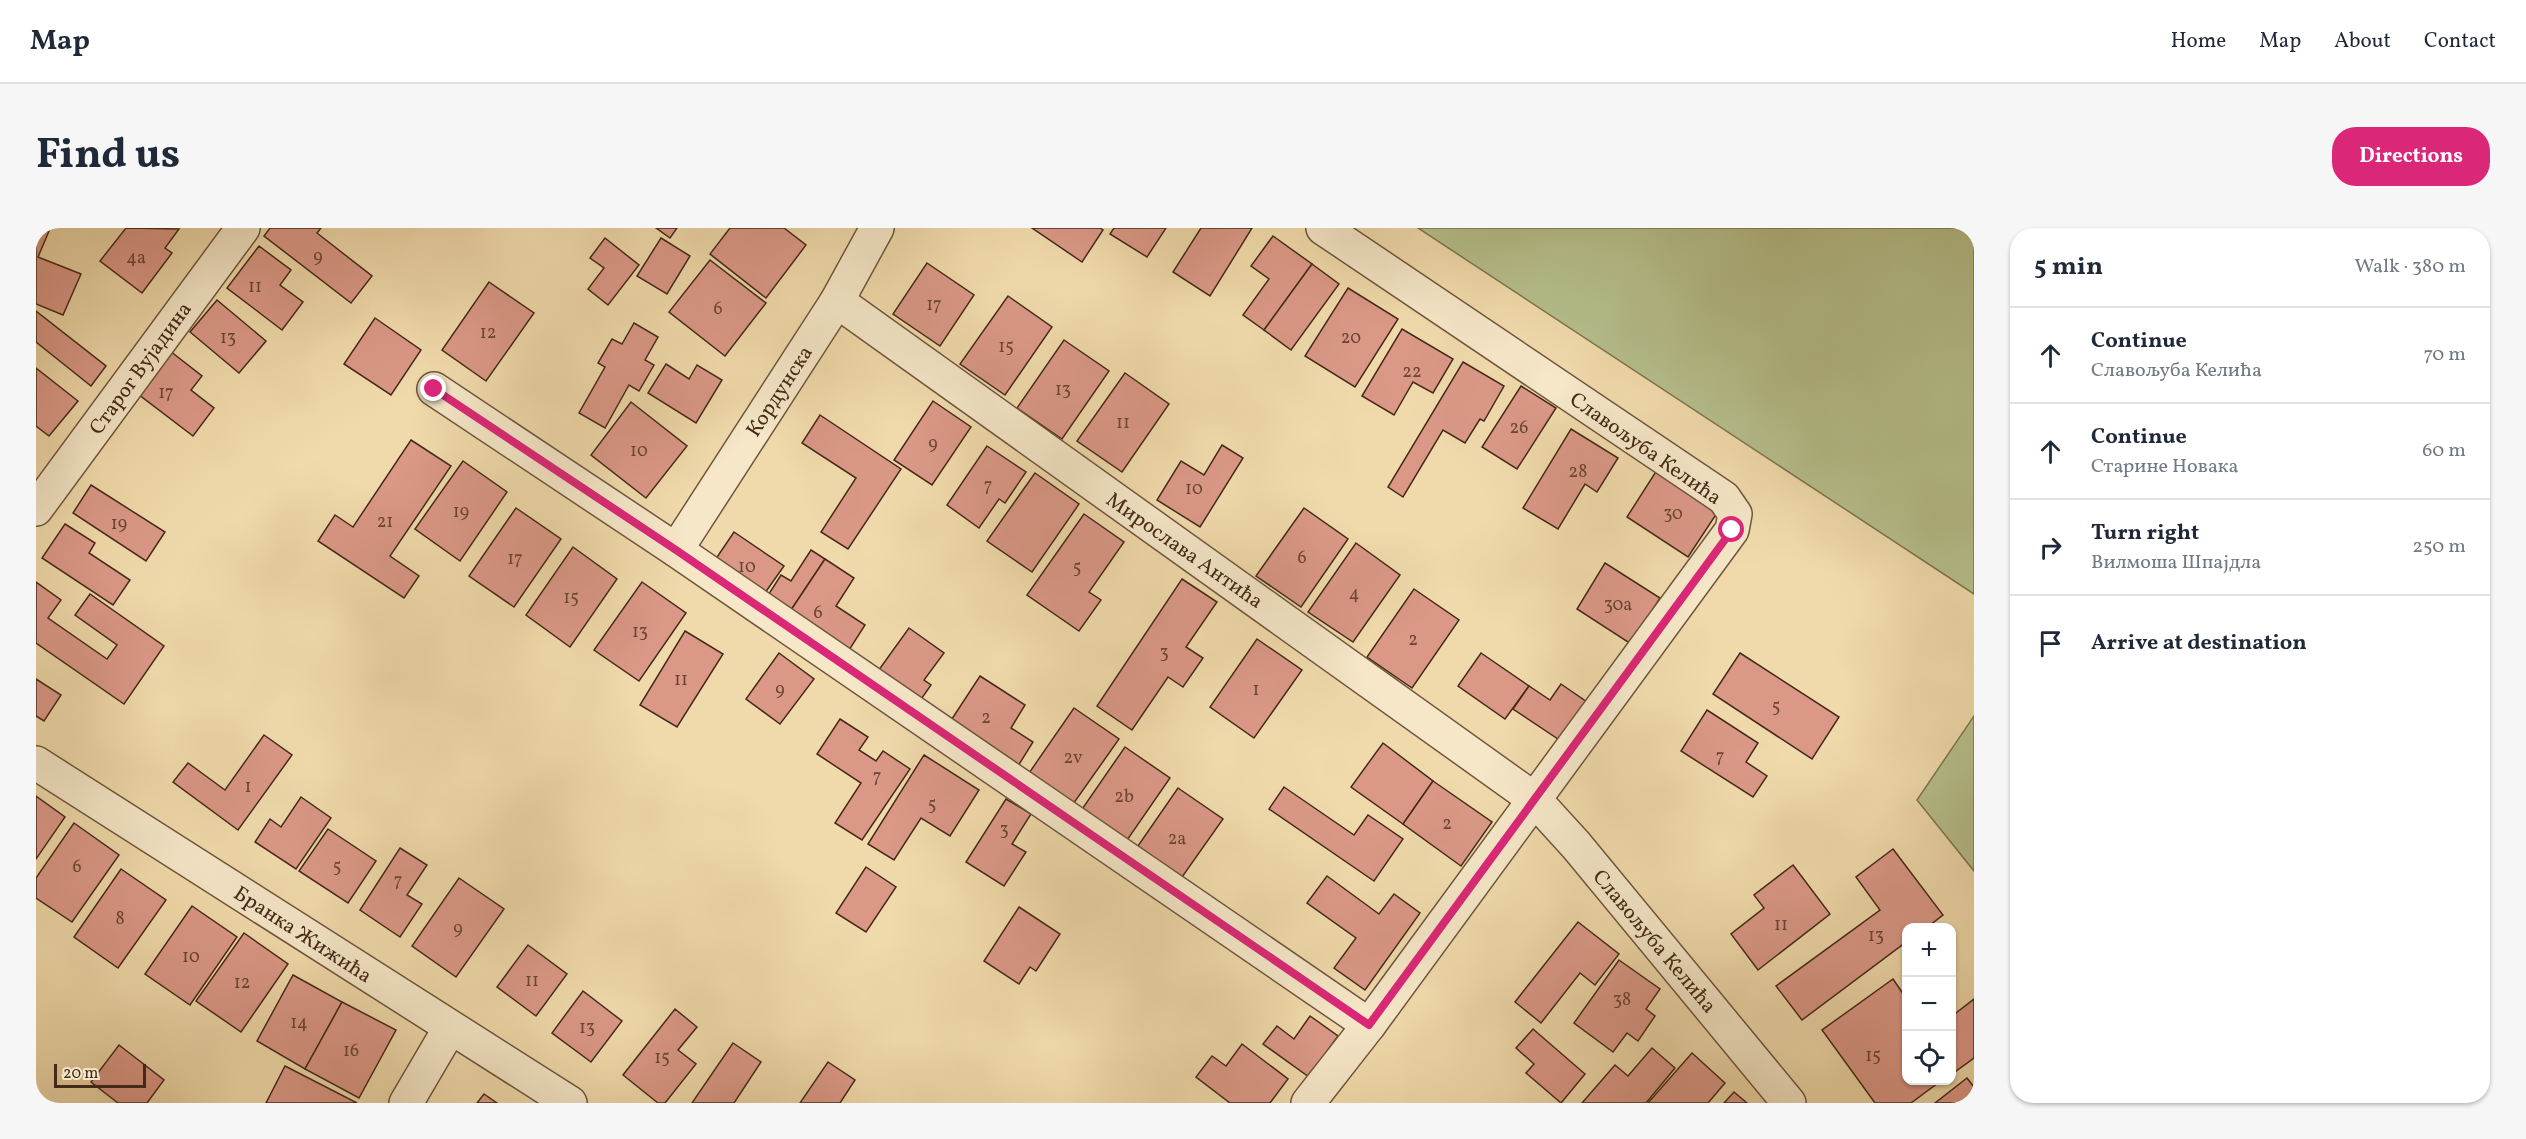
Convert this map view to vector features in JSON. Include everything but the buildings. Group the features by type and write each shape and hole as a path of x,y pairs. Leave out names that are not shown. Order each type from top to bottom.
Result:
{"street":[{"name":"Старог Вујадина","path":"36,509 243,228"},
{"name":"Кордунска","path":"676,550 837,301 877,228"},
{"name":"Славољуба Келића","path":"1323,228 1724,498 1735,514 1732,530 1534,799 1576,845 1789,1103"},
{"name":"Мирослава Антића","path":"837,301 1534,799"},
{"path":"434,389 676,550 1369,1025"},
{"name":"Бранка Жижића","path":"36,763 570,1103"},
{"path":"1308,1103 1369,1025 1534,799"},
{"path":"406,1103 450,1028"}],"green space":[{"path":"1418,228 1963,228 1974,234 1974,594"},
{"path":"1974,716 1974,871 1917,800"}],"route":[{"path":"434,389 676,550 1369,1025 1732,530"}]}
